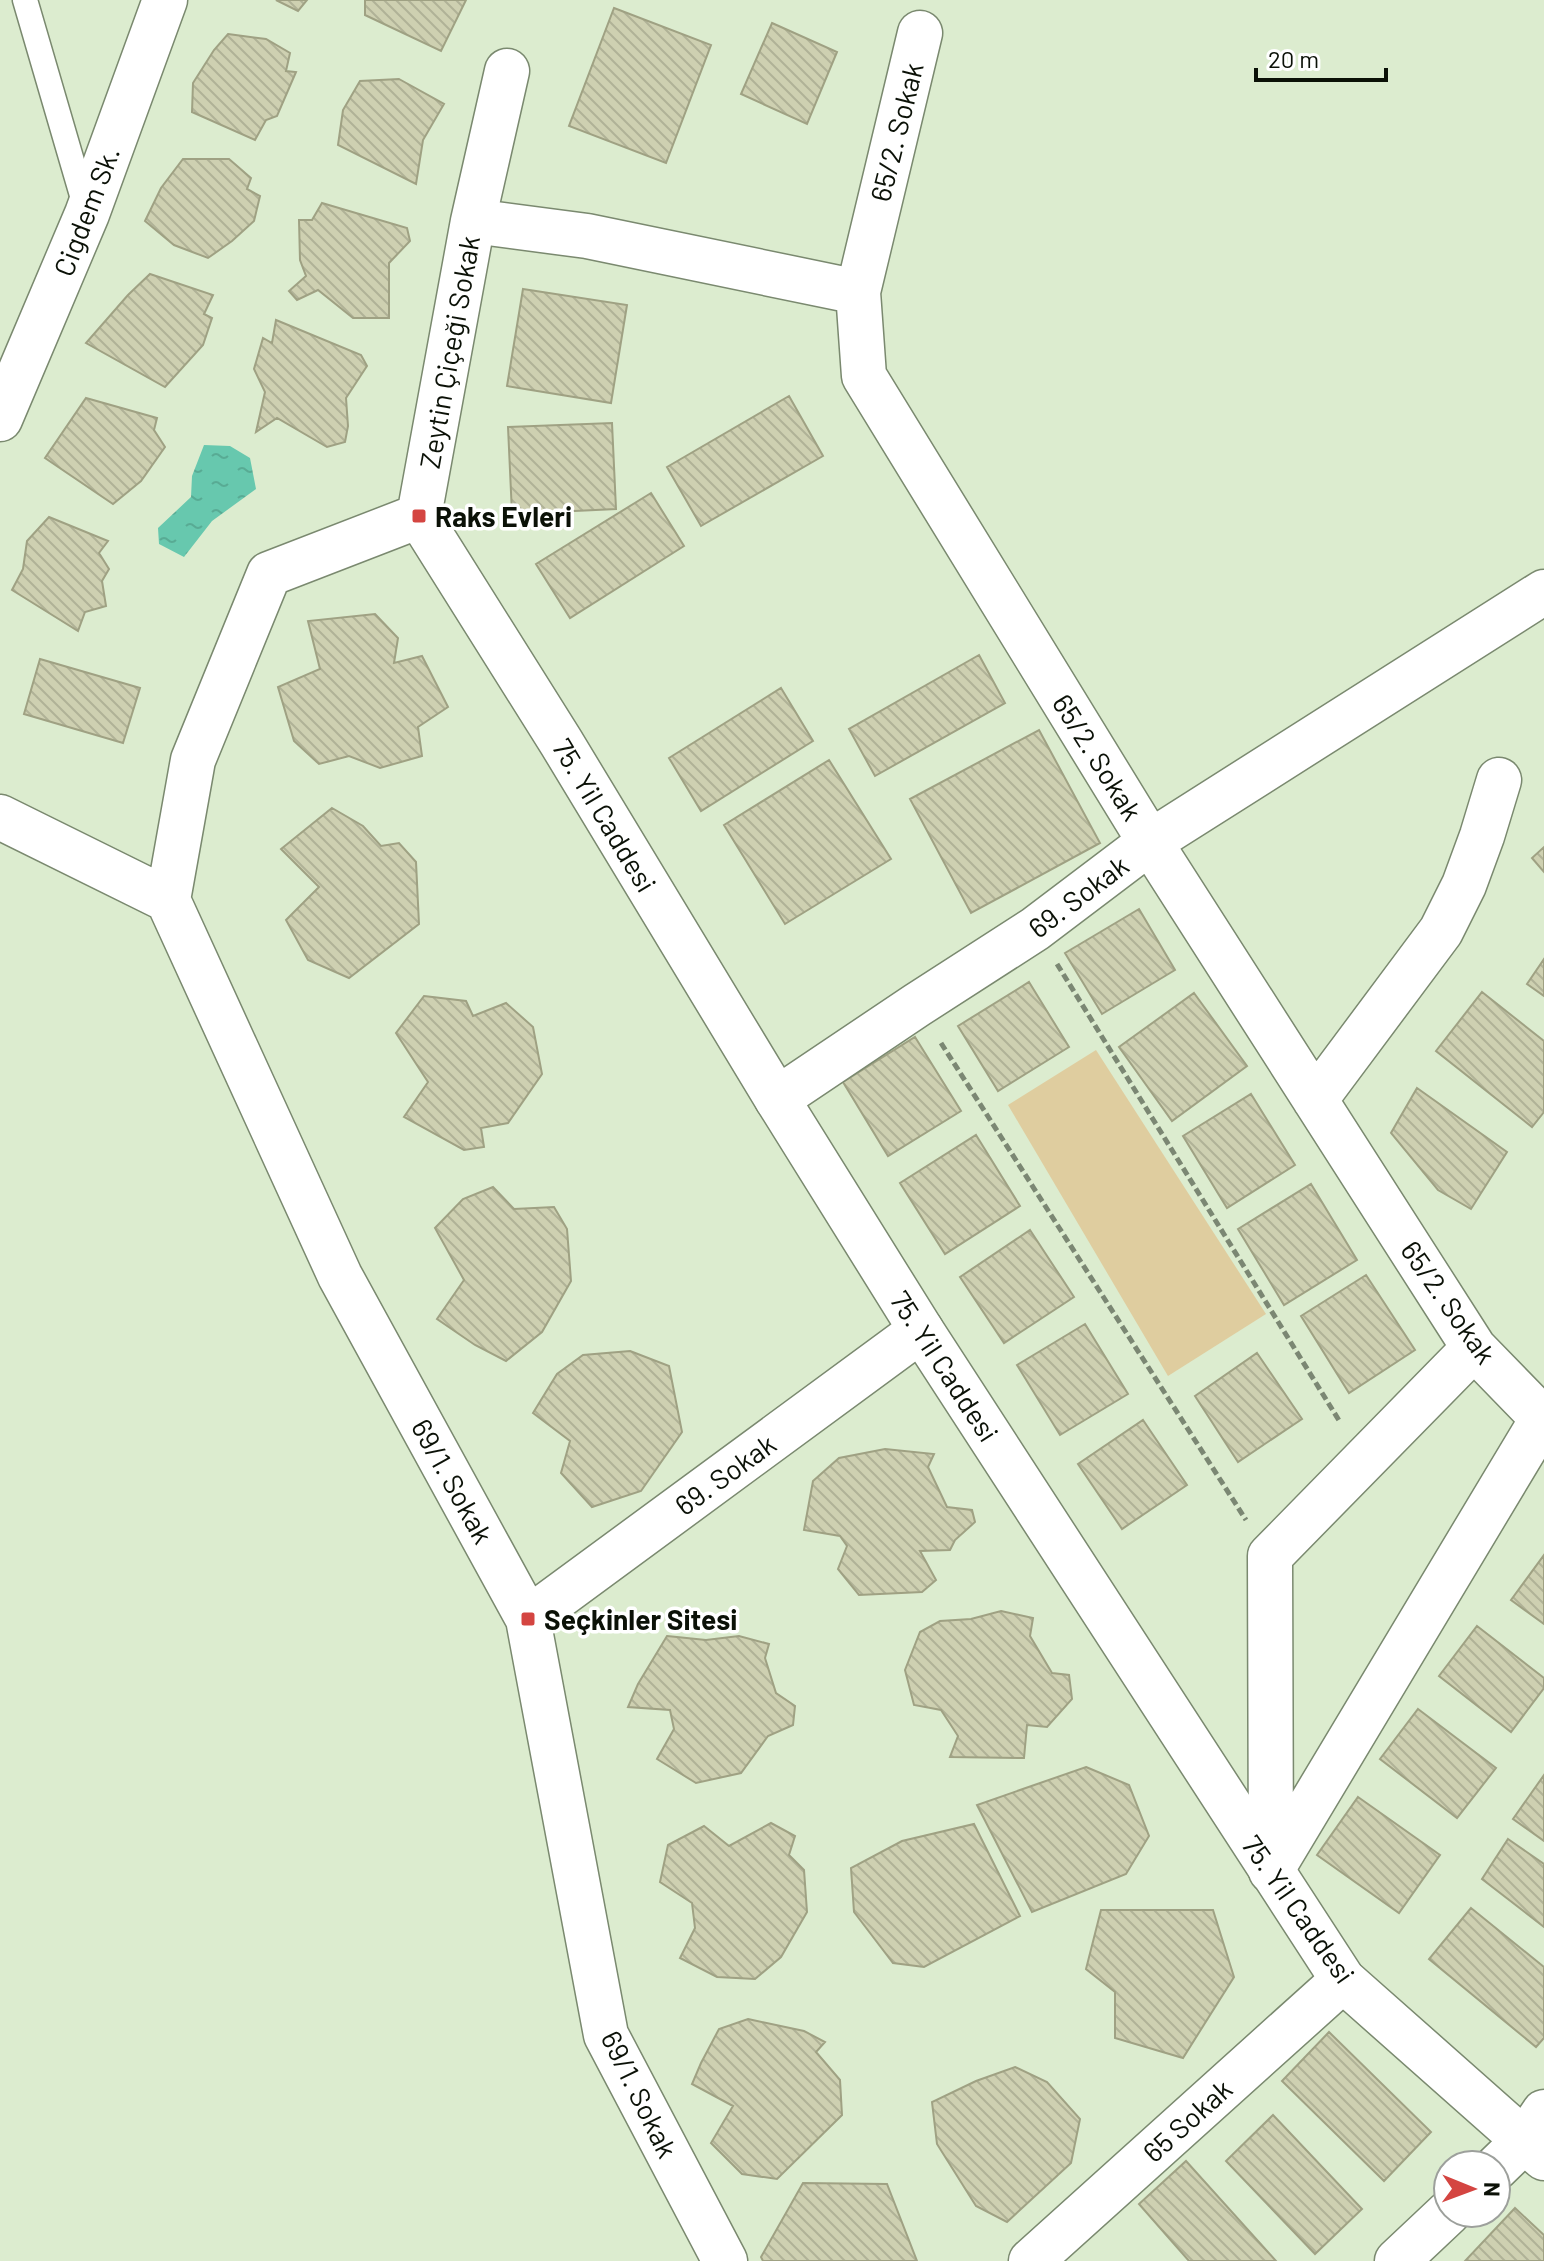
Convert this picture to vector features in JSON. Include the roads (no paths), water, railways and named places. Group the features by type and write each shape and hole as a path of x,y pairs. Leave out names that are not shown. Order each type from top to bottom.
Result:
{"street":[{"name":"Cigdem Sk.","path":"0,419 87,214 165,0"},
{"name":"65/2. Sokak","path":"920,33 858,292 864,376 1150,842 1474,1348 1543,1417"},
{"name":"Zeytin Çiçeği Sokak","path":"419,516 473,221 507,71"},
{"path":"473,221 587,236 858,292"},
{"path":"0,817 168,900 193,760 269,574 419,516"},
{"name":"75. Yil Caddesi","path":"419,516 921,1330 1343,1980 1527,2144"},
{"name":"69. Sokak","path":"777,1099 1035,929 1150,842 1544,592"},
{"path":"1315,1100 1441,931 1464,885 1499,780"},
{"name":"69/1. Sokak","path":"168,900 340,1276 528,1619 606,2035 725,2261"},
{"name":"69. Sokak","path":"528,1619 921,1330"},
{"path":"1271,1871 1270,1556 1474,1348"},
{"path":"1271,1871 1543,1417"},
{"name":"65 Sokak","path":"1031,2261 1343,1980"},
{"path":"1397,2261 1432,2228"}],"lane":[{"path":"25,0 87,214"}],"water":[{"path":"204,445 230,446 250,458 256,489 212,521 184,557 159,544 158,528 191,497 192,476"}],"place":[{"name":"Raks Evleri","path":"419,516"},
{"name":"Seçkinler Sitesi","path":"528,1619"}]}
